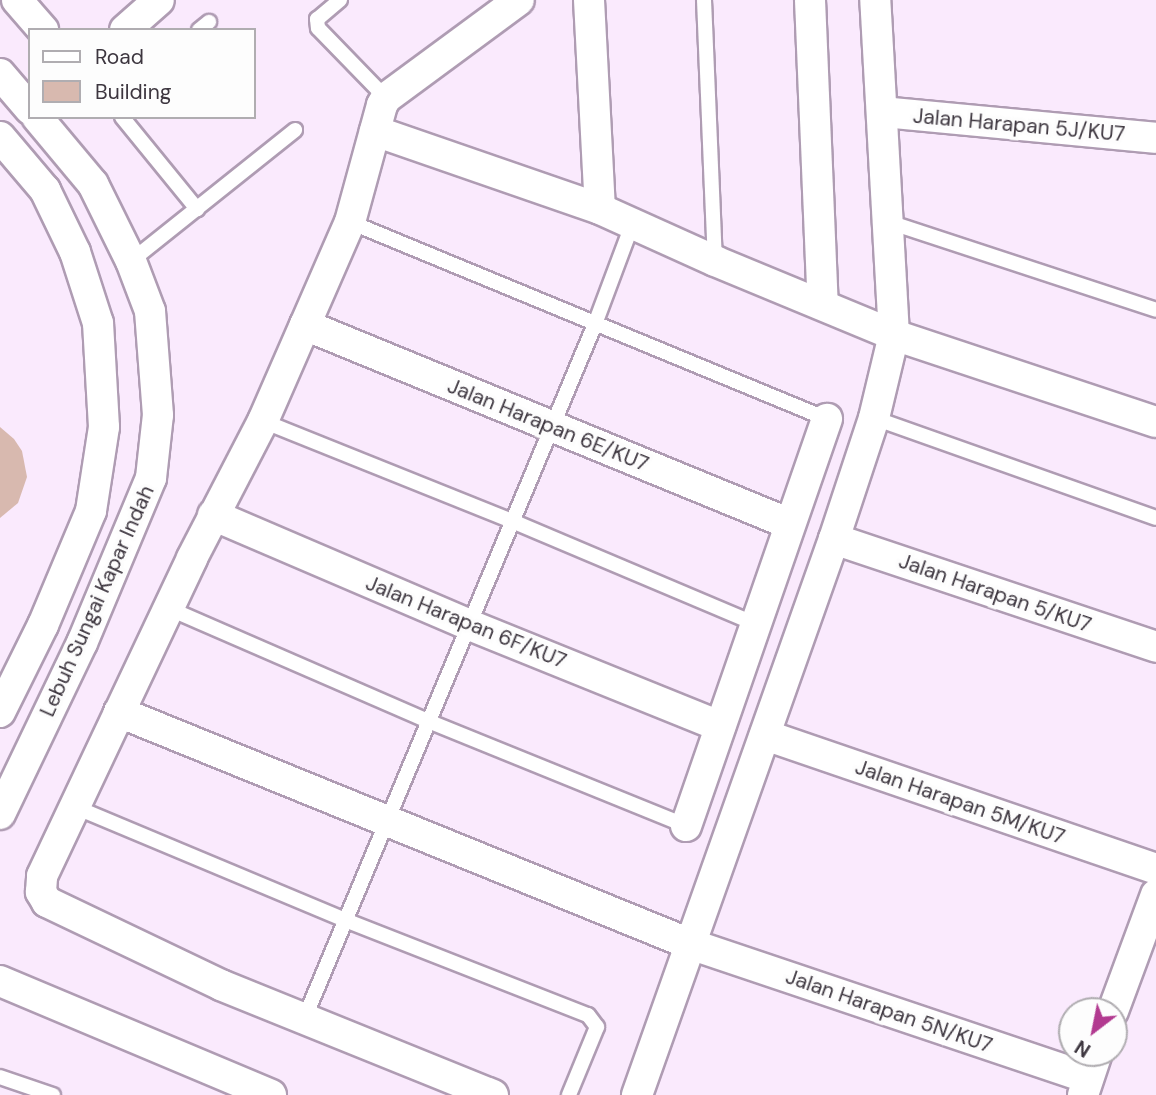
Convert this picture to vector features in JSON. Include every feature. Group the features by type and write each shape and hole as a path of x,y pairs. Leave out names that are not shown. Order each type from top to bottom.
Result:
{"street":[{"path":"18,0 41,28"},
{"path":"494,1095 221,985 47,902 41,892 42,876 168,608 262,421 306,325 350,222 379,111 386,98 519,0"},
{"path":"589,0 600,209"},
{"path":"810,0 823,304"},
{"path":"638,1095 834,539 874,418 894,335 886,221 883,112 874,0"},
{"path":"127,28 156,1"},
{"path":"0,74 28,107"},
{"name":"Jalan Harapan 5J/KU7","path":"883,112 1156,138"},
{"name":"Lebuh Sungai Kapar Indah","path":"0,814 82,643 151,478 158,415 150,311 131,261 93,184 39,119"},
{"path":"375,131 600,209 715,261 894,335 1156,422"},
{"name":"Lebuh Sungai Kapar Indah","path":"0,137 45,190 75,252 98,323 104,427 91,511 43,625 0,712"},
{"name":"Jalan Harapan 6E/KU7","path":"306,325 790,524"},
{"path":"686,826 827,419"},
{"name":"Jalan Harapan 6F/KU7","path":"213,515 467,624 720,726"},
{"name":"Jalan Harapan 5/KU7","path":"834,539 1156,647"},
{"name":"Jalan Harapan 5N/KU7","path":"120,712 690,944 1089,1075"},
{"name":"Jalan Harapan 5M/KU7","path":"765,735 1156,869"},
{"path":"1118,997 1156,895"},
{"path":"0,981 271,1095"}],"lane":[{"path":"340,0 317,19 318,29 386,98"},
{"path":"704,0 715,261"},
{"path":"124,119 197,209"},
{"path":"131,261 295,130"},
{"path":"886,221 1156,310"},
{"path":"350,222 827,419"},
{"path":"305,1017 467,624 596,324 632,225"},
{"path":"874,418 1156,518"},
{"path":"262,421 512,521 756,624"},
{"path":"168,608 428,721 686,826"},
{"path":"75,807 345,920 588,1015 597,1027 569,1095"},
{"path":"0,1077 53,1095"}],"building":[{"path":"0,427 14,439 22,451 27,477 18,503 0,518"}]}
